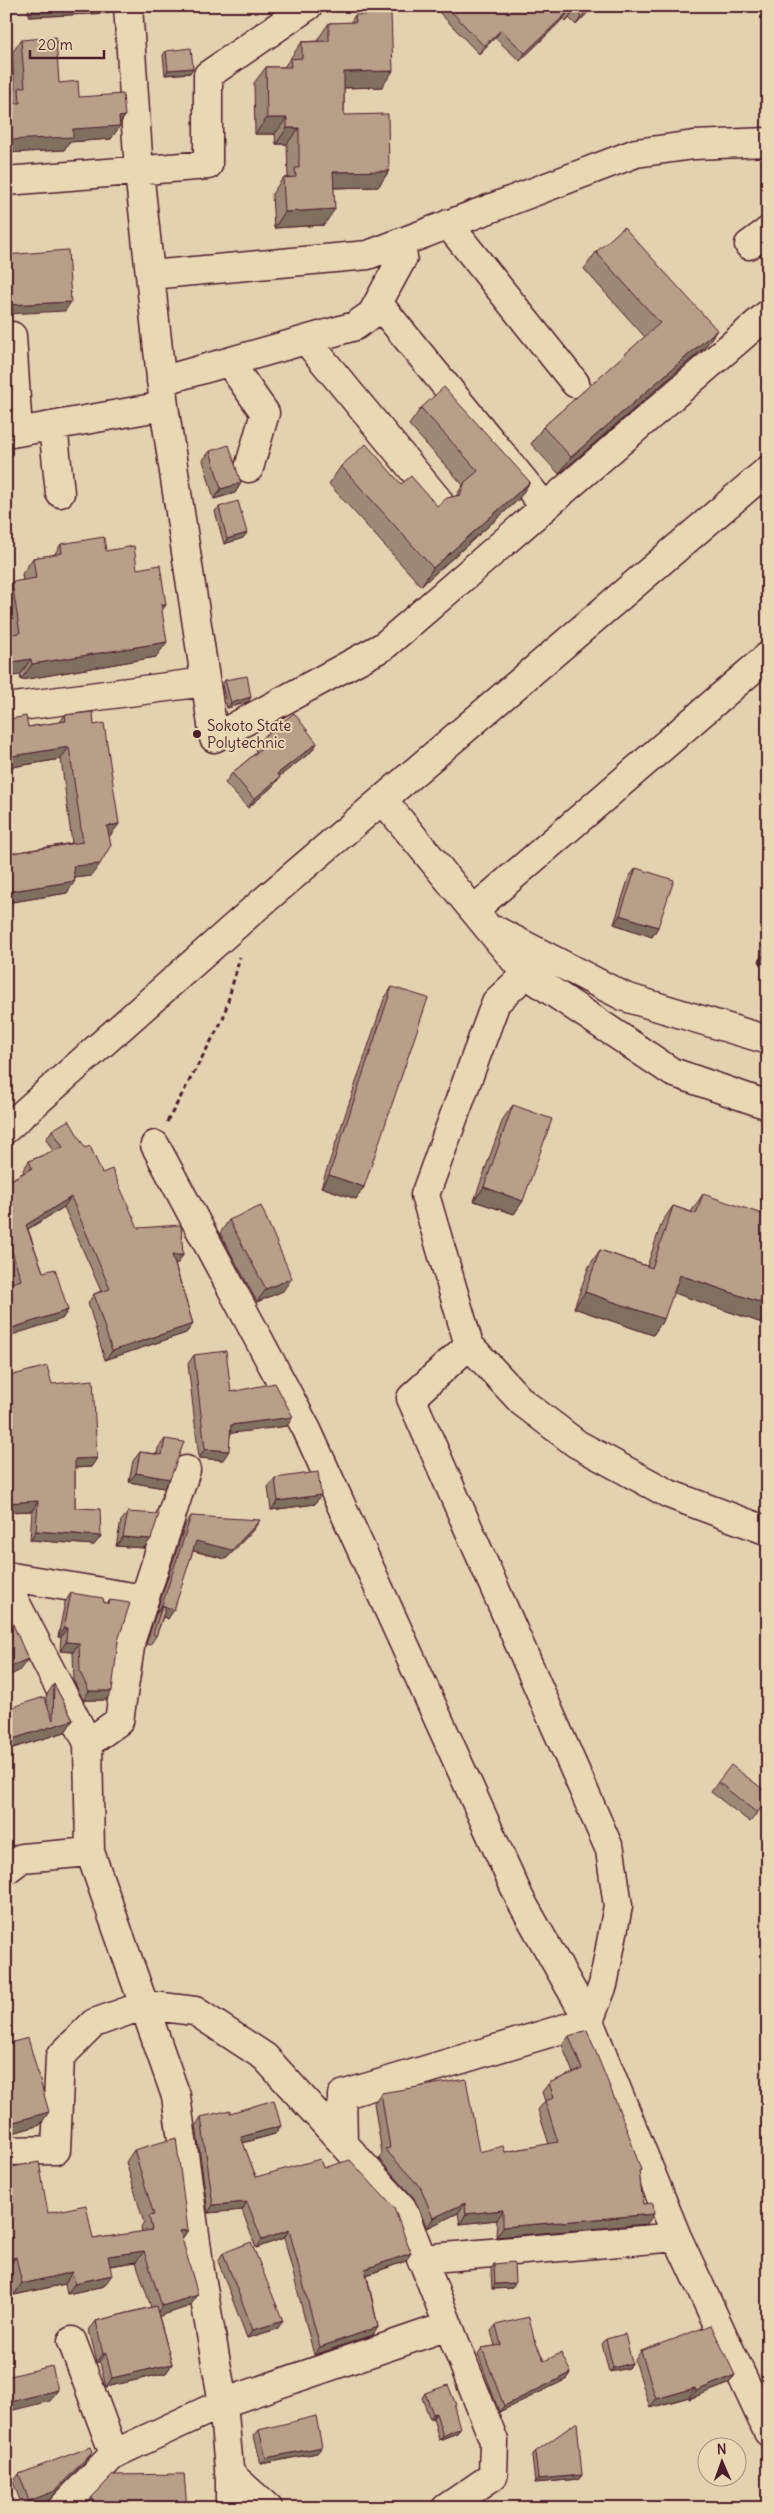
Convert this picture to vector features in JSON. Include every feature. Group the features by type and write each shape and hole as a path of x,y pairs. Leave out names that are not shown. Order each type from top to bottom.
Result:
{"street":[{"path":"128,6 139,170 163,394 214,738 384,646 768,314"},
{"path":"6,181 208,165 208,75 308,6"},
{"path":"150,275 368,255 636,153 694,145 768,142"},
{"path":"448,224 575,383"},
{"path":"12,336 12,433 53,426 163,394 229,362 355,326 372,314 403,257 398,243"},
{"path":"378,303 545,507"},
{"path":"306,340 438,500"},
{"path":"229,362 265,412 249,468"},
{"path":"53,426 60,493"},
{"path":"6,1129 252,911 768,470"},
{"path":"482,918 768,656"},
{"path":"6,708 205,682"},
{"path":"383,800 482,918 526,974 672,1072 768,1105"},
{"path":"482,918 625,997 768,1040"},
{"path":"526,974 496,1002 425,1195 469,1345 522,1402 577,1444 669,1494 768,1531"},
{"path":"155,1145 307,1430 520,1899 589,2021 677,2237 768,2432"},
{"path":"469,1345 411,1398 610,1850 618,1906 603,1984 589,2021"},
{"path":"88,1743 119,1721 131,1640 186,1470"},
{"path":"6,1576 144,1599"},
{"path":"6,1584 88,1743 90,1852 176,2096 200,2271 223,2403 230,2508"},
{"path":"6,1870 22,1858 90,1852"},
{"path":"6,2151 56,2150 60,2057 94,2023 144,2005 195,2012 265,2057 402,2208 494,2441 493,2476 446,2508"},
{"path":"343,2143 342,2095 589,2021"},
{"path":"421,2259 677,2237"},
{"path":"62,2508 114,2454 223,2403 448,2326"},
{"path":"72,2341 114,2454"},
{"path":"229,2473 268,2508"}],"path":[{"path":"155,1145 222,1020 240,956"}],"building":[{"path":"446,6 592,6 581,17 575,10 571,14 569,11 525,53 501,30 484,46"},
{"path":"391,14 393,71 344,72 344,115 388,114 389,171 333,172 335,209 285,212 283,178 296,177 295,168 299,168 299,128 287,128 287,118 267,118 266,67 291,67 290,59 302,58 302,42 329,41 329,23 356,22 355,15"},
{"path":"56,37 59,83 78,81 79,97 123,94 125,116 119,117 120,126 73,129 73,137 6,140 6,104 20,103 19,88 25,87 21,40"},
{"path":"191,48 193,68 168,70 166,51"},
{"path":"624,227 717,330 571,457 543,427 660,323 596,252"},
{"path":"68,250 71,302 6,305 6,255"},
{"path":"444,387 530,482 433,568 341,466 366,444 401,484 411,476 437,506 447,498 460,495 465,482 478,471 421,408"},
{"path":"229,445 241,483 221,489 210,451"},
{"path":"238,501 247,533 227,539 219,507"},
{"path":"104,537 106,551 134,546 137,569 160,565 166,605 161,605 167,642 32,664 31,659 6,663 6,635 20,633 12,582 36,578 33,558 62,553 61,544"},
{"path":"247,676 251,697 231,703 225,680"},
{"path":"93,712 94,725 104,723 119,824 107,826 111,845 100,864 73,866 75,881 12,891 6,854 83,842 69,747 6,757 6,720 26,716 28,727 66,721 65,715"},
{"path":"294,713 317,743 277,774 280,777 254,799 232,773 263,747 262,738"},
{"path":"636,868 674,880 658,927 620,915"},
{"path":"392,987 428,998 364,1187 329,1175"},
{"path":"513,1105 552,1119 523,1201 484,1187"},
{"path":"69,1120 85,1148 90,1146 102,1173 112,1169 138,1228 181,1225 183,1255 172,1255 193,1324 112,1351 94,1294 110,1289 71,1197 26,1225 43,1272 55,1269 68,1310 6,1330 6,1285 21,1280 6,1232 6,1183 32,1168 29,1161 63,1147 52,1130"},
{"path":"703,1194 768,1216 768,1305 680,1275 664,1319 585,1292 600,1250 652,1268 673,1206 696,1214"},
{"path":"261,1206 292,1278 266,1289 229,1220"},
{"path":"226,1351 231,1392 275,1383 293,1417 231,1425 229,1451 205,1449 194,1355"},
{"path":"47,1366 52,1384 93,1380 97,1458 75,1459 75,1508 100,1509 101,1536 36,1531 38,1501 6,1503 6,1377"},
{"path":"165,1439 184,1442 170,1479 136,1473 140,1452 162,1455"},
{"path":"318,1472 321,1495 278,1501 275,1478"},
{"path":"128,1512 159,1514 151,1539 123,1537"},
{"path":"191,1516 260,1520 232,1550 196,1541 174,1610 162,1605"},
{"path":"71,1593 103,1598 104,1603 109,1603 110,1600 130,1603 118,1641 112,1691 89,1691 80,1672 79,1643 66,1642 67,1628 64,1628"},
{"path":"162,1606 166,1607 156,1636 153,1634"},
{"path":"6,1608 28,1659 6,1668"},
{"path":"54,1684 73,1720 6,1741 6,1707 7,1709 44,1697 53,1720"},
{"path":"731,1765 768,1793 768,1799 757,1813 718,1782"},
{"path":"587,2030 641,2170 639,2171 643,2204 653,2203 654,2214 503,2227 503,2210 466,2214 465,2203 433,2218 421,2188 385,2149 390,2148 381,2093 466,2079 479,2152 503,2146 505,2152 558,2142 545,2101 554,2098 549,2083 582,2069 569,2036"},
{"path":"28,2038 49,2112 10,2123 6,2109 6,2044"},
{"path":"274,2100 281,2126 241,2137 256,2177 320,2159 323,2168 350,2160 394,2208 411,2253 365,2269 378,2327 320,2347 289,2230 262,2240 247,2202 213,2205 201,2117 230,2110 230,2113"},
{"path":"176,2138 188,2230 180,2231 198,2295 162,2306 144,2251 108,2256 112,2275 75,2283 72,2272 22,2284 16,2257 6,2260 6,2168 39,2162 48,2213 86,2205 93,2239 152,2230 149,2216 154,2215 134,2150"},
{"path":"251,2242 283,2321 253,2330 223,2253"},
{"path":"514,2262 515,2283 495,2284 494,2264"},
{"path":"156,2306 172,2364 112,2378 106,2353 103,2354 96,2321"},
{"path":"529,2317 534,2339 544,2361 561,2353 571,2373 504,2406 482,2348 501,2345 496,2325"},
{"path":"711,2325 735,2375 696,2391 695,2388 656,2399 641,2351"},
{"path":"625,2334 632,2363 613,2368 606,2339"},
{"path":"52,2366 58,2390 6,2403 6,2377"},
{"path":"448,2385 456,2405 454,2406 460,2428 443,2436 436,2413 433,2414 425,2393"},
{"path":"316,2416 322,2447 266,2458 259,2430"},
{"path":"577,2422 582,2475 538,2479 535,2452"},
{"path":"90,2447 92,2452 55,2491 29,2501 19,2474"},
{"path":"184,2474 187,2508 93,2508 92,2497 113,2475"}],"place":[{"name":"Sokoto State Polytechnic","path":"197,734"}]}
